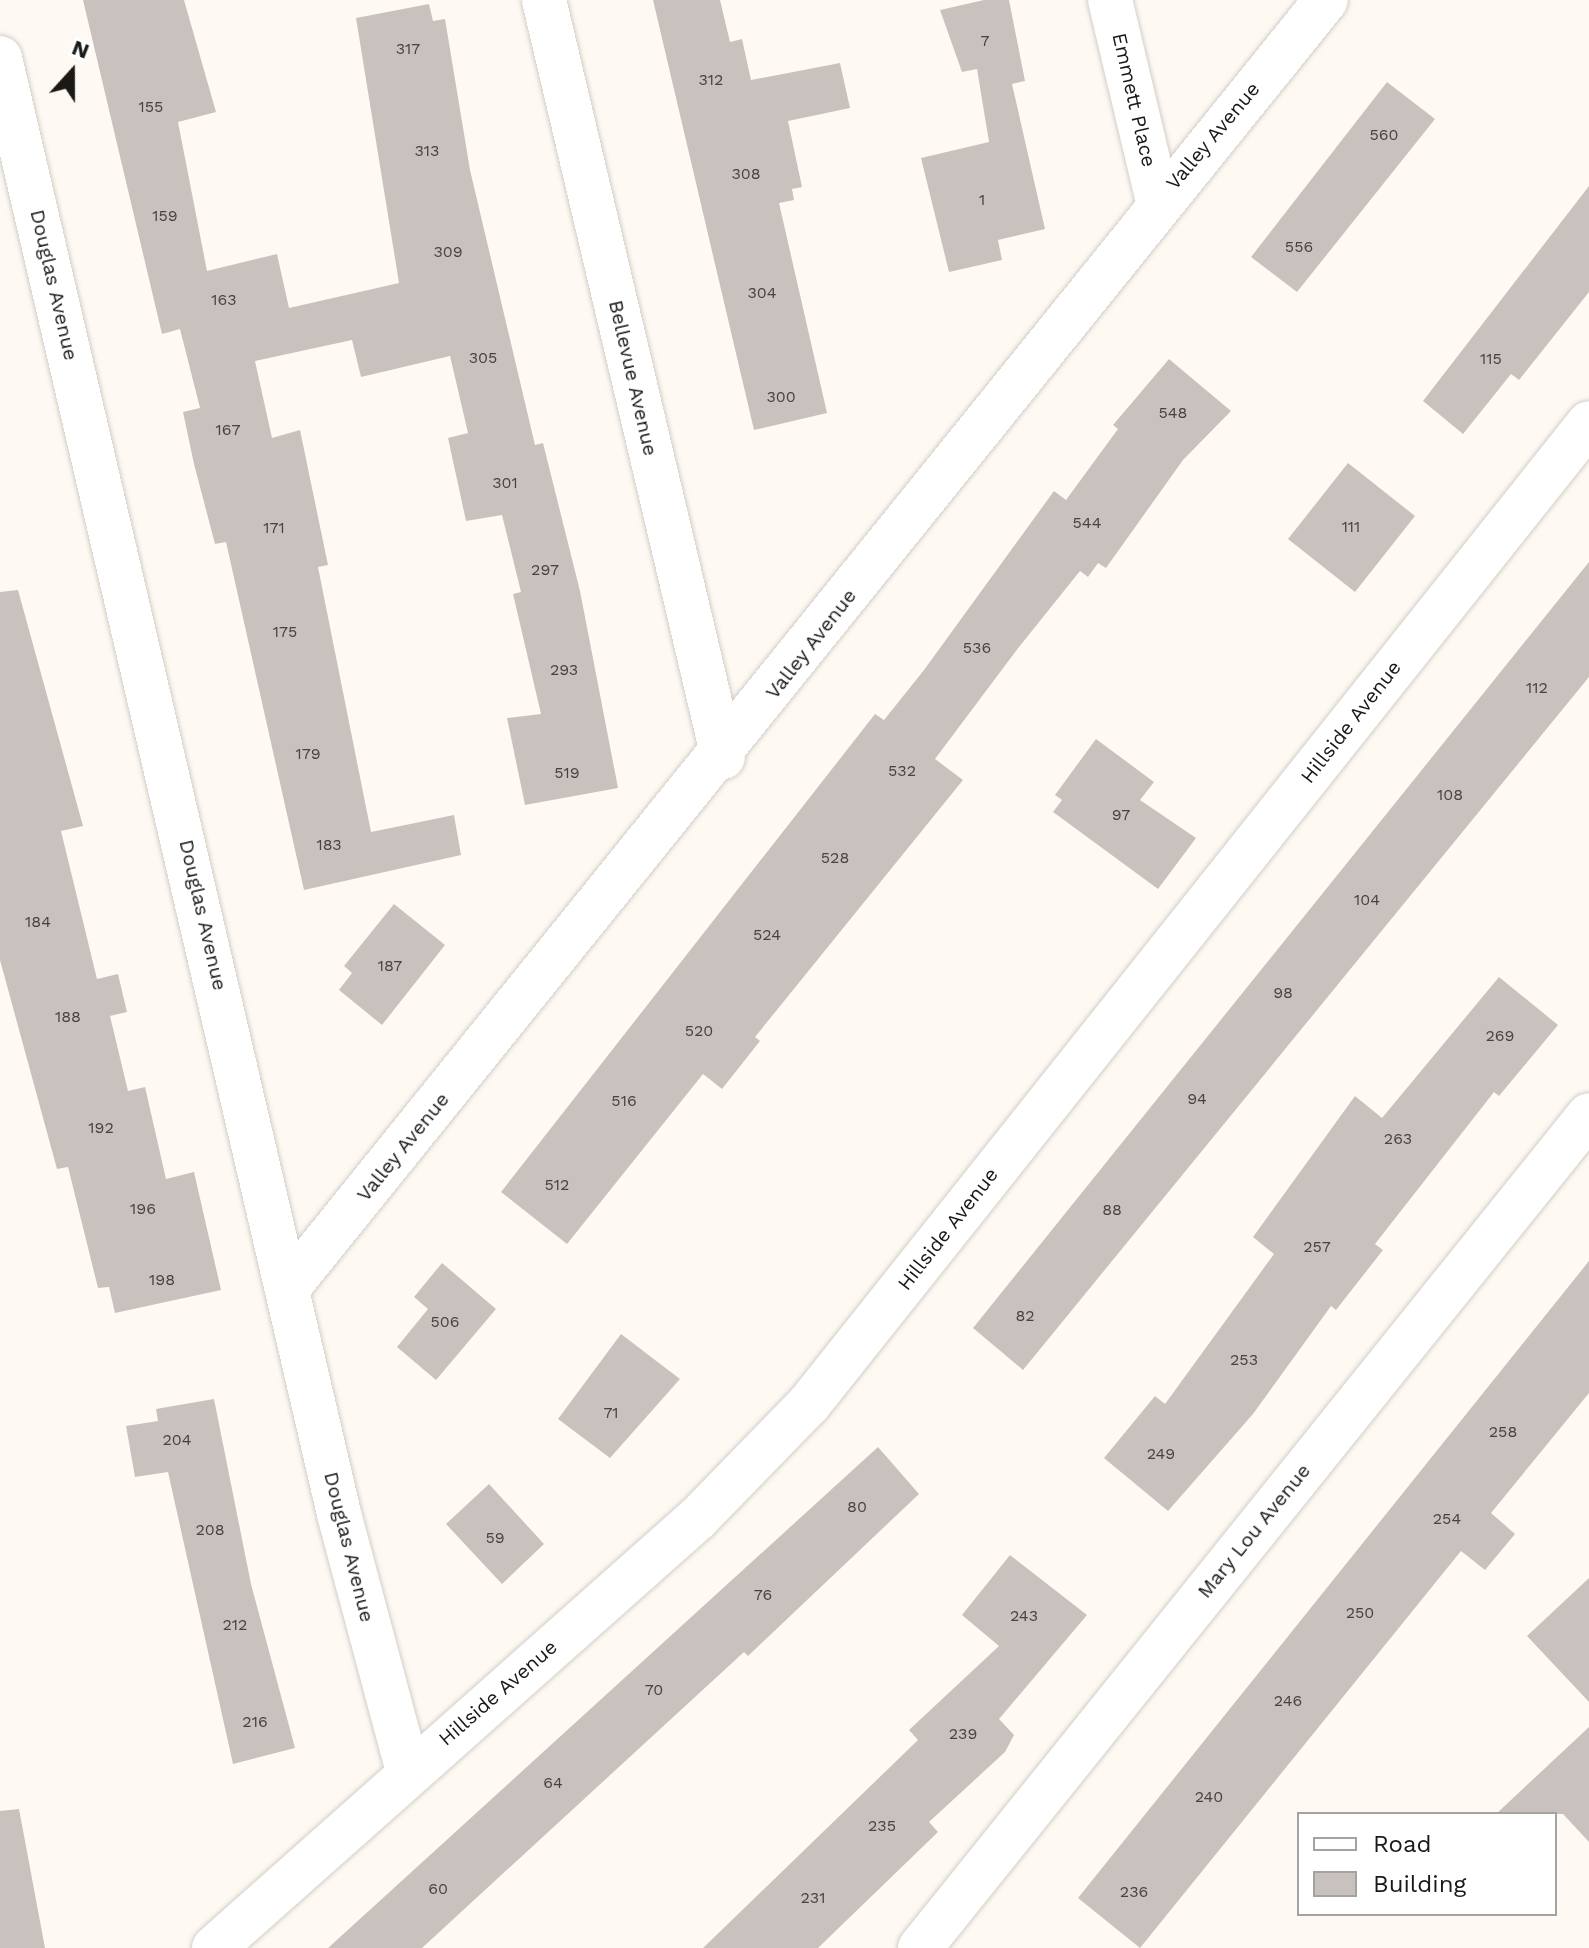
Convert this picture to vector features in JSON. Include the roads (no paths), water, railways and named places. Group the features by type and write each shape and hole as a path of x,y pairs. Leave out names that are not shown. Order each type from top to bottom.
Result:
{"street":[{"name":"Bellevue Avenue","path":"544,0 723,757"},
{"name":"Emmett Place","path":"1110,0 1158,201"},
{"name":"Valley Avenue","path":"291,1284 723,757 1158,201 1326,0"},
{"name":"Douglas Avenue","path":"0,58 291,1284 339,1514 408,1772"},
{"name":"Hillside Avenue","path":"214,1948 408,1772 698,1518 809,1404 1589,423"},
{"name":"Mary Lou Avenue","path":"920,1948 1589,1115"}]}
